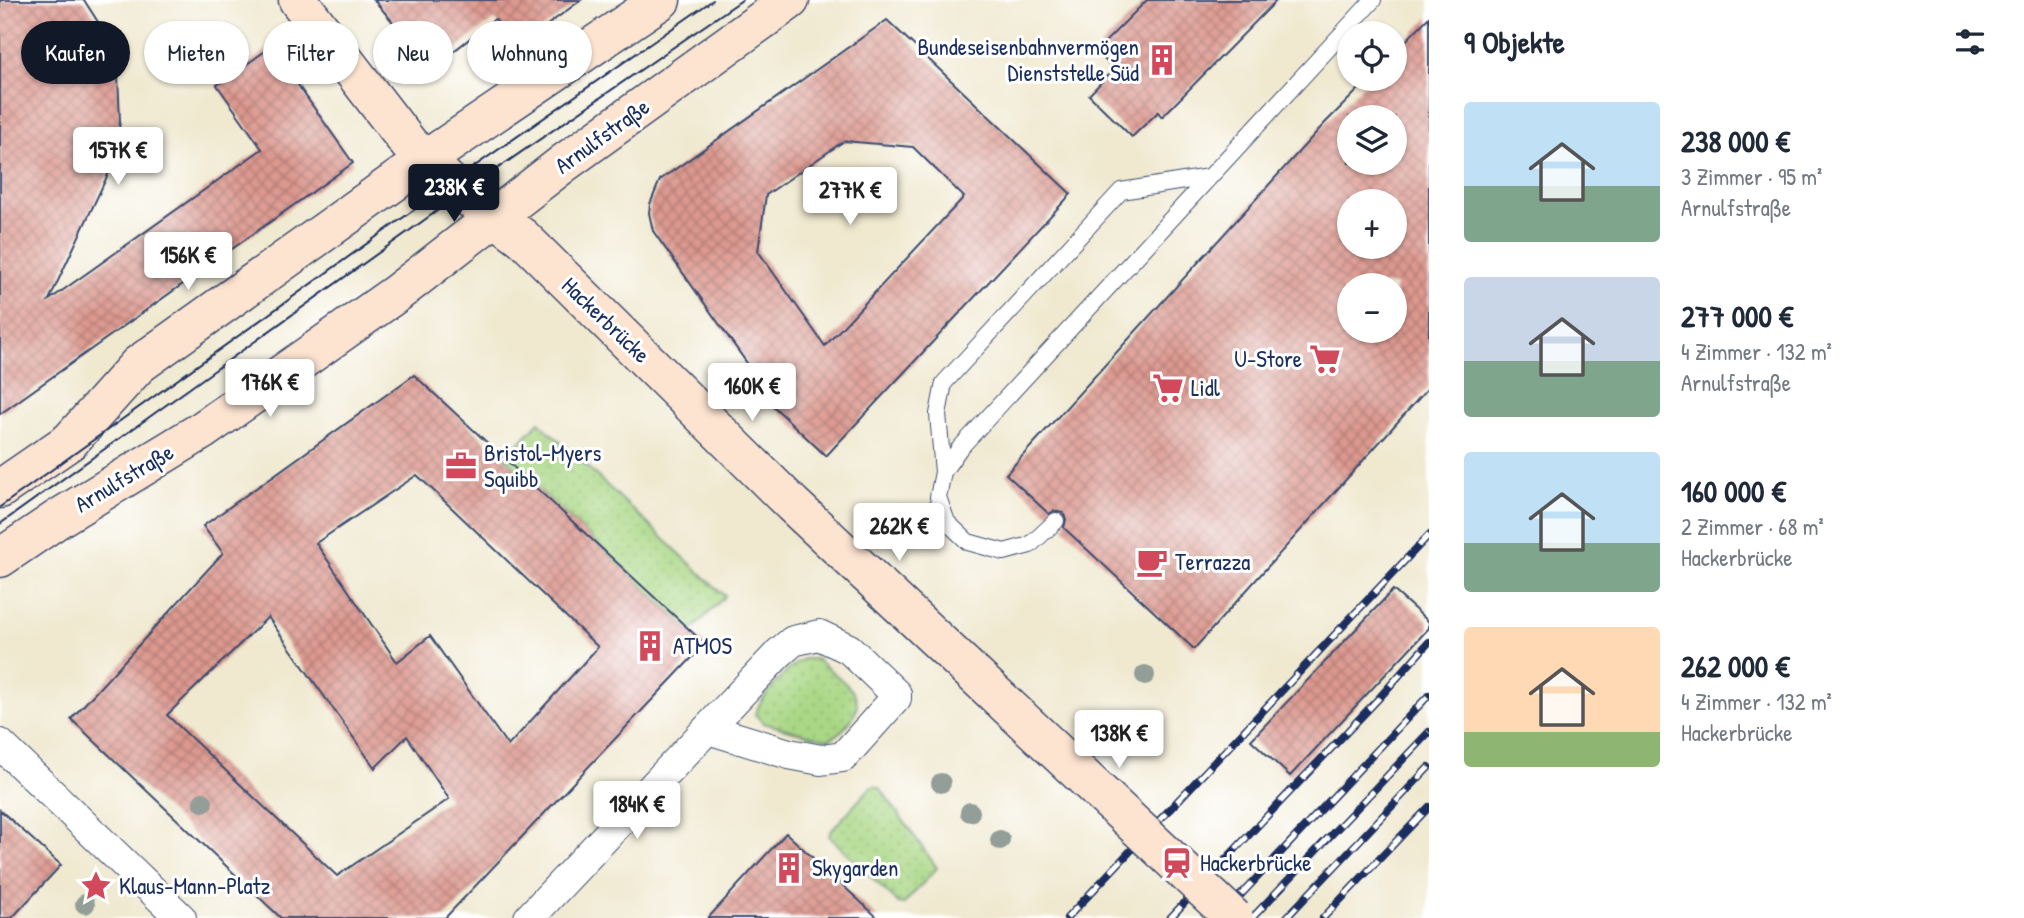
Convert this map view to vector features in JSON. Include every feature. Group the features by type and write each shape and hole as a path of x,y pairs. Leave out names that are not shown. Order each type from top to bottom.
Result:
{"street":[{"name":"Hackerbrücke","path":"298,0 401,135 425,160 451,184 523,238 792,504 1234,918"},
{"path":"0,489 70,441 138,365 425,160 661,0"},
{"name":"Arnulfstraße","path":"0,558 58,518 203,430 397,293 576,155 790,0"},
{"path":"529,918 779,653 793,640 819,635 849,649 897,698 843,757 821,760 789,754 708,729"},
{"path":"0,744 181,918"}],"lane":[{"path":"943,472 959,449 1373,0"},
{"path":"1056,521 1030,545 1004,552 968,542 947,522 938,497 943,472 938,414 944,383 1121,191 1209,177"}],"green space":[{"path":"539,422 725,596 691,631 505,458"},
{"path":"804,659 816,659 846,684 856,699 857,706 851,720 828,740 763,723 755,714 775,683"},
{"path":"870,788 880,788 937,868 904,904 898,903 829,836"}],"building":[{"path":"0,0 84,0 97,21 21,21 21,84 118,84 120,122 112,166 49,300 262,149 217,85 249,84 249,62 263,53 263,84 297,84 353,163 0,414"},
{"path":"374,0 581,0 553,21 467,21 467,41 453,52 453,21 392,21"},
{"name":"Bundeseisenbahnvermögen Dienststelle Süd","path":"1147,0 1277,0 1162,117 1158,112 1132,137 1089,95 1114,69 1096,51"},
{"path":"1429,17 1429,387 1194,649 1064,528 1066,519 1063,513 1054,511 1049,514 1006,474 1337,111 1337,175 1407,175 1407,105 1343,105 1357,91 1407,91 1407,40"},
{"path":"887,20 1071,194 826,456 771,404 774,401 653,231 650,204 660,180","holes":["844,141 913,147 964,197 825,346 758,251 766,195"]},
{"name":"ATMOS","path":"414,375 705,644 445,918 281,918 71,719 223,553 203,526","holes":["417,475 598,647 508,746 430,636 397,662 316,543","268,617 375,768 407,736 449,799 337,876 167,715"]},
{"path":"1393,590 1429,622 1429,628 1290,776 1251,740"},
{"path":"0,810 61,865 12,918 0,918"},
{"name":"Skygarden","path":"786,833 878,918 708,918"}],"tram line":[{"path":"0,507 482,161 713,0"},
{"path":"0,524 462,193 742,0"}],"railway":[{"path":"1067,918 1429,535"},
{"path":"1170,918 1429,642"},
{"path":"1219,918 1429,695"},
{"path":"1252,918 1429,732"},
{"path":"1286,918 1429,767"},
{"path":"1323,918 1429,807"}],"place":[{"name":"Bundeseisenbahnvermögen Dienststelle Süd","path":"1162,60"},
{"name":"U-Store","path":"1325,359"},
{"name":"Lidl","path":"1168,388"},
{"name":"Bristol-Myers Squibb","path":"461,466"},
{"name":"Terrazza","path":"1152,562"},
{"name":"ATMOS","path":"650,646"},
{"name":"Hackerbrücke","path":"1177,863"},
{"name":"Skygarden","path":"789,868"},
{"name":"Klaus-Mann-Platz","path":"96,886"}]}
